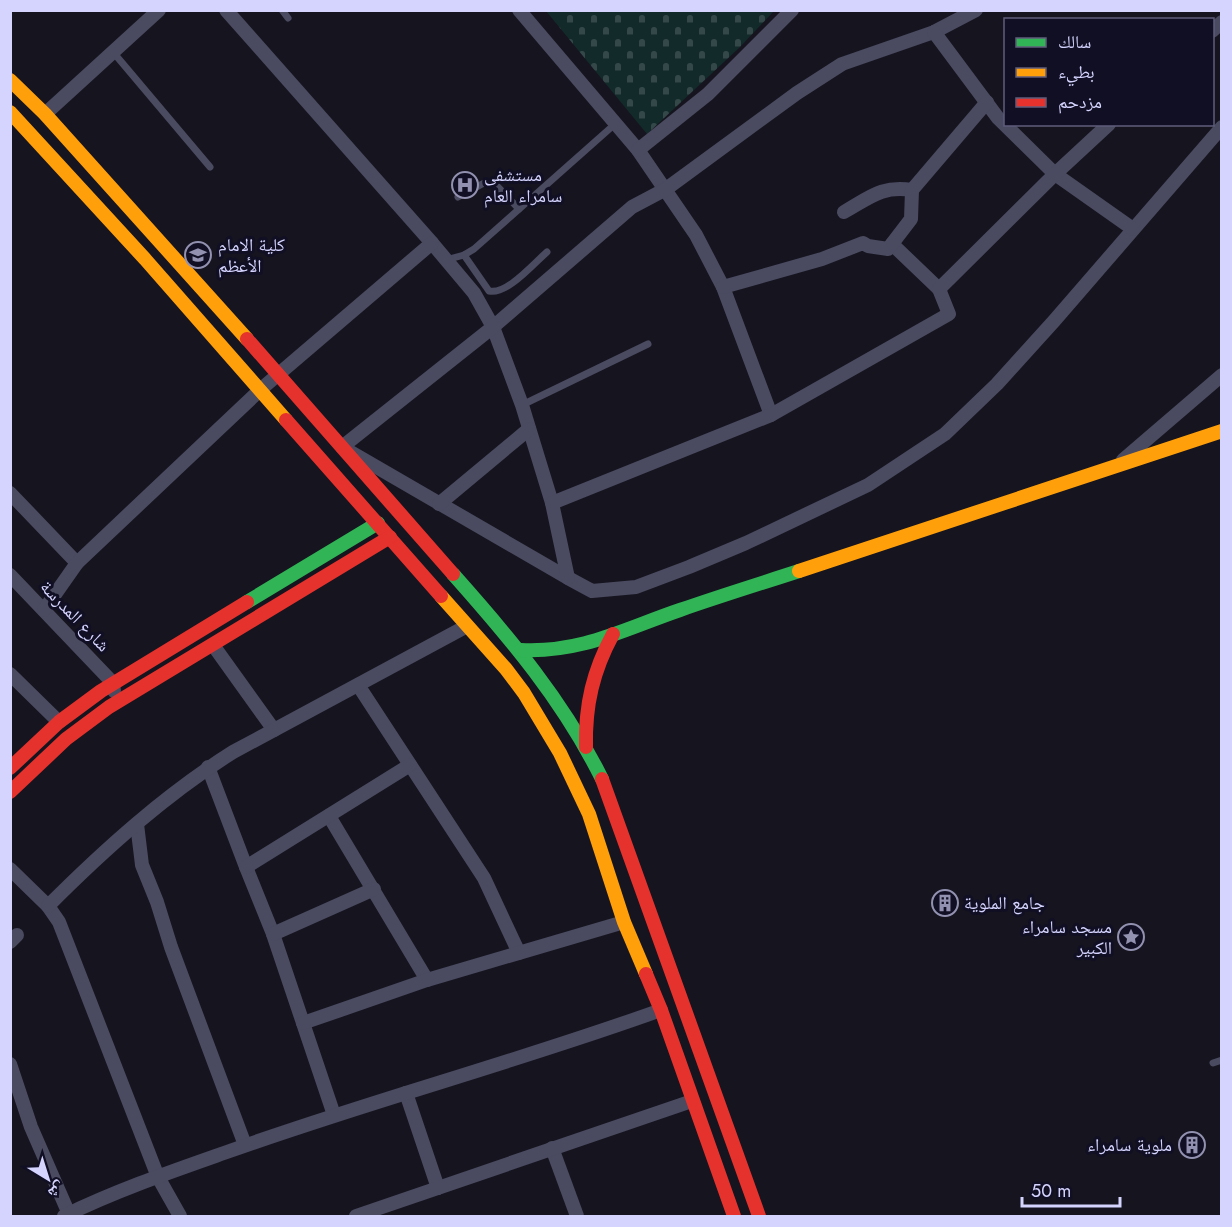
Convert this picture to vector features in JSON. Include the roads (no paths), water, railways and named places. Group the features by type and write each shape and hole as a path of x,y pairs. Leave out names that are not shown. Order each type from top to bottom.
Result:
{"main road":[{"path":"10,80 45,114 278,374 479,606 521,650 541,676 586,747 606,787 759,1216"},
{"path":"10,112 146,259 506,669 524,693 560,753 590,814 624,922 661,1010 734,1216"},
{"path":"521,650 545,651 591,643 679,610 1221,431"},
{"path":"10,768 59,723 113,683 378,523"},
{"path":"10,792 66,739 109,707 390,537"},
{"path":"586,747 585,717 589,688 599,660 613,634"},
{"path":"612,886 638,878"}],"street":[{"path":"45,114 159,10"},
{"path":"226,10 474,293 493,327 522,405 552,503 568,578"},
{"path":"519,10 638,150 696,235 723,287 771,415"},
{"path":"638,150 708,94 792,10"},
{"path":"976,10 934,32 842,64 797,93 666,189 632,207 493,327 342,447 592,591 636,587 746,543 868,485 945,434 997,384 1054,321 1221,127"},
{"path":"934,32 1004,124"},
{"path":"723,287 822,259 862,243 888,249 911,219 912,190 987,102"},
{"path":"1006,126 1055,174 1133,229"},
{"path":"939,289 1107,126"},
{"path":"844,212 880,192 897,188 912,190"},
{"path":"44,610 77,563 260,390 432,243"},
{"path":"552,503 771,415 949,314 939,289 892,244"},
{"path":"1119,463 1221,375"},
{"path":"439,504 529,429"},
{"path":"10,493 77,563"},
{"name":"شارع المدرسة","path":"10,575 113,683"},
{"path":"48,906 83,871 137,824 208,767 467,626"},
{"path":"213,645 274,730"},
{"path":"10,674 59,723"},
{"path":"109,707 114,691 113,683"},
{"path":"358,685 484,878 519,953"},
{"path":"246,867 410,765"},
{"path":"208,767 273,934 334,1114"},
{"path":"329,816 427,980"},
{"path":"137,824 142,865 245,1145"},
{"path":"10,869 48,906 59,922 158,1177 180,1216"},
{"path":"273,934 374,889"},
{"path":"303,1023 427,980 624,922"},
{"path":"10,1064 31,1127 67,1215 158,1177 334,1114 406,1093 661,1010"},
{"path":"406,1093 438,1188"},
{"path":"356,1216 692,1101"},
{"path":"552,1148 577,1216"}],"lane":[{"path":"282,10 288,18"},
{"path":"114,52 210,167"},
{"path":"446,260 464,255 474,249 615,124"},
{"path":"458,197 484,183 495,184 519,209"},
{"path":"464,255 489,291 496,292 505,289 547,252"},
{"path":"522,405 648,344"},
{"path":"1213,1063 1221,1060"}],"place":[{"name":"مستشفى سامراء العام","path":"465,185"},
{"name":"كلية الامام الأعظم","path":"198,255"},
{"name":"جامع الملوية","path":"945,903"},
{"name":"مسجد سامراء الكبير","path":"1131,937"},
{"name":"ملوية سامراء","path":"1192,1145"}]}
